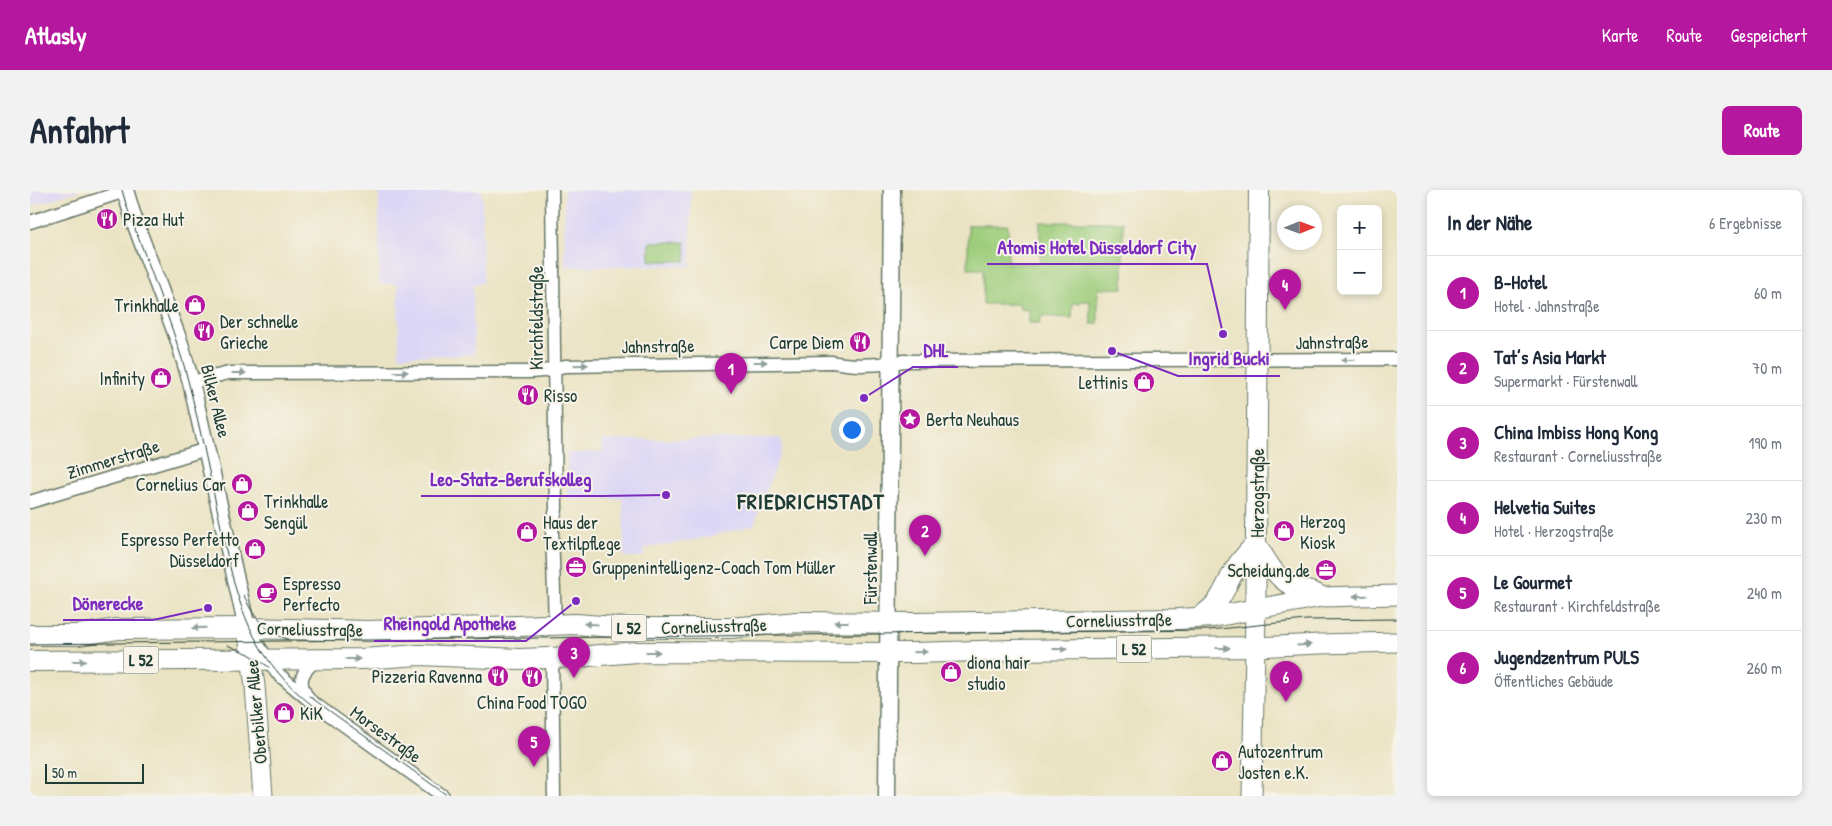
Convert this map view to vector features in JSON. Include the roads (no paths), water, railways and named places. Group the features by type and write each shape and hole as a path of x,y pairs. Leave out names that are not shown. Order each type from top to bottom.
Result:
{"main road":[{"name":"Herzogstraße","path":"1252,796 1256,647 1259,190"},
{"path":"1200,617 1214,608 1235,569 1256,543 1273,569 1285,582 1322,597"},
{"name":"Corneliusstraße","path":"30,635 78,635 118,629 247,628 369,631 503,628 555,617 627,628 730,628 777,623 1148,620 1213,617 1322,597 1397,596"},
{"name":"Oberbilker Allee","path":"247,628 261,660 263,796"},
{"name":"L 52","path":"485,658 492,650 502,650 511,647 511,636 503,628"},
{"name":"Corneliusstraße","path":"30,661 317,660 362,659 420,654 485,658 552,658 636,652 889,652 1256,647 1351,642 1397,642"}],"street":[{"path":"30,222 125,190"},
{"name":"Bilker Allee","path":"125,190 134,220 173,324 191,382 247,628"},
{"name":"Kirchfeldstraße","path":"552,190 556,509 552,528 555,617"},
{"name":"Fürstenwall","path":"887,796 890,622 892,190"},
{"name":"Jahnstraße","path":"191,382 229,373 530,372 565,366 677,363 832,362 850,366 904,361 1397,359"},
{"name":"Zimmerstraße","path":"30,502 207,450"},
{"path":"552,658 554,796"},
{"name":"Morsestraße","path":"261,660 309,700 443,796"},
{"path":"309,700 303,691 302,675 308,666 317,660"}],"tram line":[{"path":"122,190 183,362 230,569 246,619 257,642 271,664 289,685 312,705"},
{"path":"244,595 251,610 261,623 273,633 288,639"},
{"path":"30,644 1210,630 1306,620 1397,619"},
{"path":"227,645 249,654 269,667"},
{"path":"309,696 448,796"}],"place":[{"name":"Pizza Hut","path":"107,219"},
{"name":"Trinkhalle","path":"195,305"},
{"name":"Helvetia Suites","path":"1285,310"},
{"name":"Der schnelle Grieche","path":"204,331"},
{"name":"Atomis Hotel Düsseldorf City","path":"1223,334"},
{"name":"Carpe Diem","path":"860,342"},
{"name":"Ingrid Bucki","path":"1112,351"},
{"name":"Infinity","path":"161,378"},
{"name":"Lettinis","path":"1144,382"},
{"name":"B-Hotel","path":"731,394"},
{"name":"Risso","path":"528,395"},
{"name":"DHL","path":"864,398"},
{"name":"Berta Neuhaus","path":"910,419"},
{"name":"Cornelius Car","path":"242,484"},
{"name":"Leo-Statz-Berufskolleg","path":"666,495"},
{"name":"Trinkhalle Sengül","path":"248,511"},
{"name":"Herzog Kiosk","path":"1284,531"},
{"name":"Haus der Textilpflege","path":"527,532"},
{"name":"Espresso Perfetto Düsseldorf","path":"255,549"},
{"name":"Tat’s Asia Markt","path":"925,556"},
{"name":"Gruppenintelligenz-Coach Tom Müller","path":"576,567"},
{"name":"Scheidung.de","path":"1326,570"},
{"name":"Espresso Perfecto","path":"267,593"},
{"name":"Rheingold Apotheke","path":"576,601"},
{"name":"Dönerecke","path":"208,608"},
{"name":"diona hair studio","path":"951,672"},
{"name":"Pizzeria Ravenna","path":"498,676"},
{"name":"China Food TOGO","path":"532,677"},
{"name":"China Imbiss Hong Kong","path":"574,678"},
{"name":"Jugendzentrum PULS","path":"1286,702"},
{"name":"KiK","path":"284,713"},
{"name":"Autozentrum Josten e.K.","path":"1222,761"},
{"name":"Le Gourmet","path":"534,767"}],"district":[{"name":"FRIEDRICHSTADT","path":"811,501"}]}
